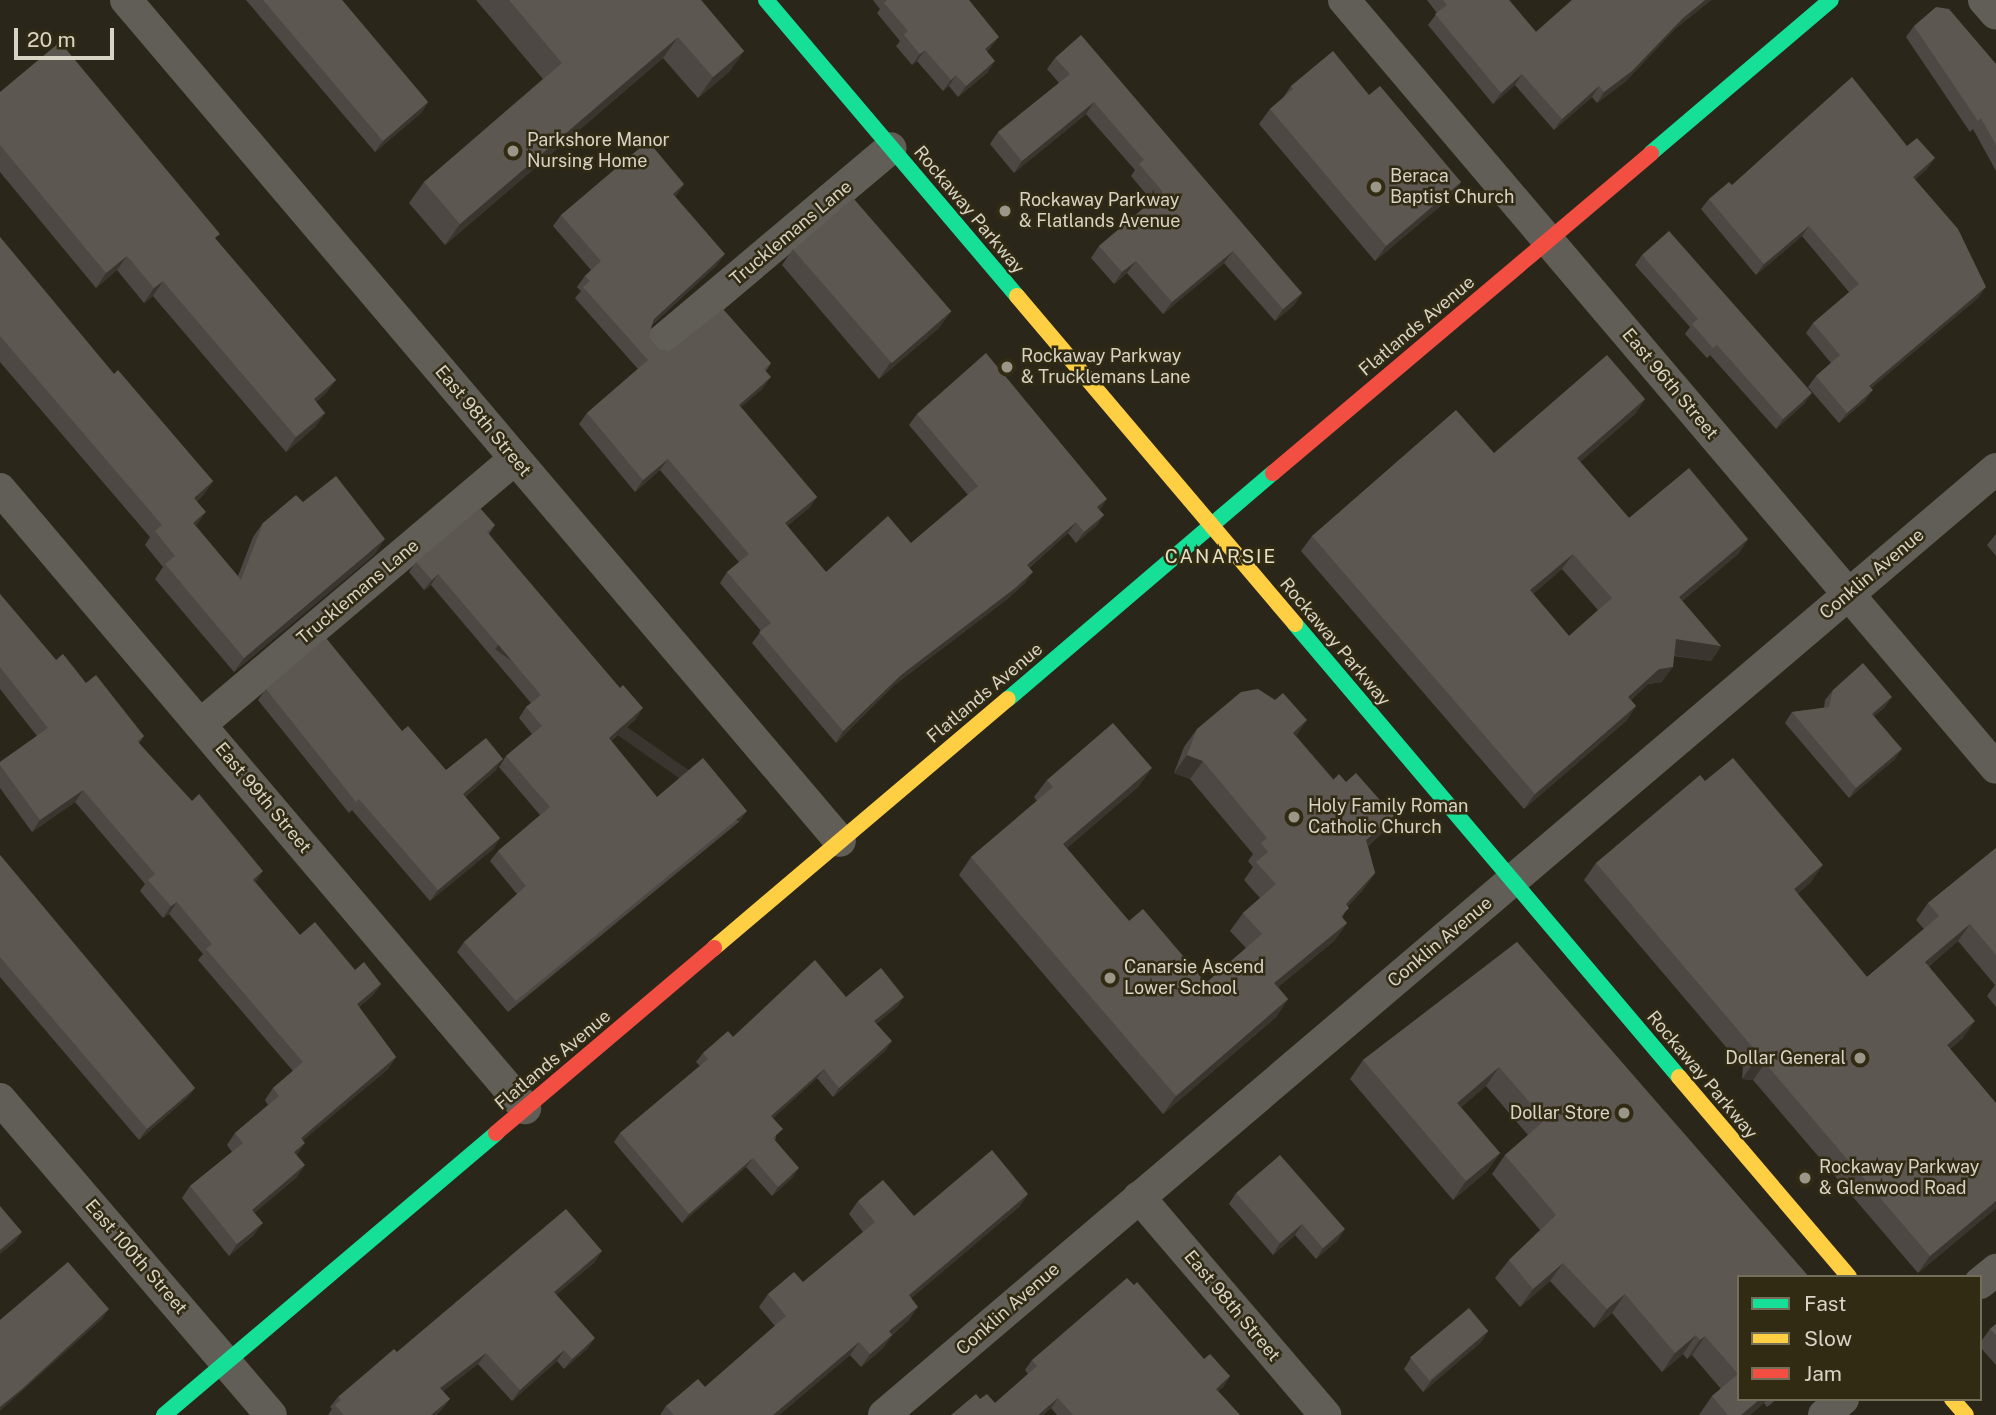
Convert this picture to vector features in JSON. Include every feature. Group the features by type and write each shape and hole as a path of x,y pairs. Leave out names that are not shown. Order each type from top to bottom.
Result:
{"main road":[{"name":"Rockaway Parkway","path":"766,0 1847,1275"},
{"name":"Flatlands Avenue","path":"164,1415 1831,0"},
{"path":"1954,1401 1966,1415"}],"street":[{"name":"East 98th Street","path":"126,0 840,841"},
{"name":"East 96th Street","path":"1344,0 1996,768"},
{"path":"1984,0 1996,14"},
{"name":"Trucklemans Lane","path":"658,344 891,148"},
{"name":"Trucklemans Lane","path":"200,725 515,459"},
{"name":"Conklin Avenue","path":"884,1415 1996,469"},
{"name":"East 99th Street","path":"0,489 525,1108"},
{"name":"East 100th Street","path":"0,1099 271,1415"},
{"name":"East 98th Street","path":"1139,1197 1325,1415"},
{"path":"1982,1281 1996,1270"},
{"path":"1824,1415 1841,1401"}],"building":[{"path":"263,0 342,0 428,102 383,141"},
{"name":"Parkshore Manor Nursing Home","path":"509,0 701,0 744,51 713,77 678,37 460,224 424,182 562,63"},
{"path":"887,0 969,0 999,37 985,49 995,61 966,86 956,75 951,80 925,50 920,54 904,35 908,31 884,3"},
{"path":"1443,0 1509,0 1536,32 1572,0 1705,0 1683,18 1632,71 1604,92 1599,86 1562,119 1522,74 1501,93 1435,14 1447,5"},
{"path":"1936,7 1949,9 1996,64 1996,145 1981,118 1978,121 1914,26"},
{"path":"1081,35 1302,293 1283,309 1233,251 1172,302 1136,261 1122,272 1099,246 1163,192 1139,164 1144,160 1094,102 1022,161 998,132 1070,74 1055,58"},
{"path":"60,42 220,234 215,238 336,380 314,399 325,413 296,437 163,281 154,288 127,256 106,273 0,145 0,92"},
{"path":"1333,51 1369,95 1380,86 1461,182 1386,246 1270,109 1293,89 1291,86"},
{"path":"1852,77 1907,146 1917,138 1935,158 1913,177 1958,229 1986,287 1869,386 1873,390 1847,413 1816,376 1840,355 1813,323 1859,284 1809,226 1764,264 1709,199 1729,182 1732,185"},
{"path":"648,141 684,184 673,194 725,254 654,319 648,337 659,350 670,351 723,309 771,363 764,369 771,377 739,405 817,497 785,523 826,572 888,516 911,543 978,486 917,414 986,353 1107,499 1097,507 1104,515 1084,532 1076,522 1027,565 1033,572 901,675 843,731 759,632 771,623 727,572 749,554 668,459 643,480 587,413 648,360 583,287 590,281 585,276 601,261 561,215"},
{"path":"853,198 951,311 892,363 793,250"},
{"path":"1669,231 1812,393 1783,419 1717,345 1713,348 1692,324 1698,319 1642,255"},
{"path":"0,237 114,374 118,370 213,481 194,498 206,512 193,523 241,580 263,523 296,495 303,502 336,476 385,539 244,658 165,564 175,556 155,531 162,525 0,336"},
{"path":"1607,355 1645,399 1577,458 1629,518 1689,468 1748,539 1679,597 1721,646 1676,639 1673,667 1659,669 1628,697 1636,706 1535,794 1312,536 1456,410 1494,453","holes":["1573,554 1612,598 1569,636 1530,590"]},
{"path":"480,508 495,525 487,532 620,688 623,685 643,708 609,738 657,797 703,758 747,811 516,1001 464,942 526,886 498,851 550,807 506,756 542,726 526,707 541,695 438,574 432,580 416,562"},
{"path":"0,594 56,660 63,654 86,683 96,675 144,736 137,741 192,801 199,794 263,871 253,880 300,935 315,922 355,970 364,962 381,984 357,1004 396,1057 301,1138 305,1143 294,1152 305,1165 252,1210 263,1223 237,1244 190,1186 243,1143 235,1133 279,1096 273,1088 303,1062 206,949 212,944 177,902 171,906 148,880 155,874 83,790 40,820 0,765 0,762 48,728 0,667"},
{"path":"326,638 402,731 408,726 446,770 486,738 503,759 463,794 500,838 438,890 359,799 356,802 266,689"},
{"path":"1863,663 1892,697 1872,714 1902,749 1856,788 1792,712 1829,707 1833,690"},
{"path":"1258,689 1275,700 1283,693 1307,720 1293,733 1333,780 1339,774 1346,782 1356,773 1394,816 1366,840 1375,873 1346,904 1349,908 1341,916 1347,923 1274,983 1288,999 1176,1096 971,857 1053,787 1047,780 1113,723 1152,768 1063,844 1129,921 1143,909 1206,983 1262,934 1243,913 1276,884 1256,862 1268,852 1261,843 1267,838 1203,761 1187,755 1197,729 1241,692"},
{"path":"1733,758 1823,865 1794,889 1867,977 1939,916 1928,903 1996,848 1996,955 1970,924 1925,962 1975,1021 1947,1045 1996,1103 1996,1201 1930,1256 1765,1063 1754,1062 1755,1050 1596,863 1700,775 1705,781"},
{"path":"0,855 195,1088 147,1129 0,957"},
{"path":"1517,942 1807,1275 1737,1275 1737,1373 1705,1336 1700,1340 1696,1335 1675,1353 1625,1294 1607,1309 1563,1263 1533,1289 1509,1260 1556,1215 1505,1155 1545,1120 1499,1067 1457,1103 1500,1153 1466,1181 1363,1060"},
{"path":"815,960 846,997 881,968 904,997 874,1021 892,1041 839,1088 824,1069 771,1116 783,1129 773,1138 799,1168 778,1187 753,1158 689,1214 620,1133 708,1059 703,1053 728,1031 733,1037"},
{"path":"992,1150 1028,1194 909,1295 918,1307 889,1331 892,1335 870,1354 859,1342 773,1415 674,1415 666,1406 698,1379 705,1387 786,1316 768,1294 794,1272 803,1282 875,1222 858,1201 883,1180 914,1216"},
{"path":"1280,1155 1345,1229 1323,1248 1302,1224 1280,1243 1236,1193"},
{"path":"0,1206 22,1232 0,1250"},
{"path":"566,1209 602,1251 554,1292 595,1338 572,1359 564,1350 520,1390 486,1353 440,1388 450,1399 431,1415 344,1415 335,1405 341,1400 338,1397 394,1349 397,1352"},
{"path":"68,1262 109,1309 0,1407 0,1320"},
{"path":"1127,1278 1134,1285 1137,1282 1204,1359 1210,1354 1230,1376 1216,1389 1240,1415 1073,1415 1058,1398 1038,1415 951,1415 976,1394 980,1399 987,1394 995,1403 1037,1366 1032,1360"},
{"path":"1469,1308 1488,1331 1429,1380 1410,1357"},
{"path":"1996,1324 1996,1335 1990,1329"},
{"path":"1737,1375 1737,1401 1758,1401 1741,1415 1728,1415 1712,1396"}],"traffic: fast":[{"path":"766,0 1017,296"},
{"path":"1651,153 1831,0"},
{"path":"1008,699 1273,473"},
{"path":"1295,624 1679,1077"},
{"path":"164,1415 496,1133"}],"traffic: slow":[{"path":"1017,296 1295,624"},
{"path":"714,948 1008,699"},
{"path":"1679,1077 1847,1275"},
{"path":"1954,1401 1966,1415"}],"traffic: jam":[{"path":"1273,473 1651,153"},
{"path":"496,1133 714,948"}],"place":[{"name":"Parkshore Manor Nursing Home","path":"513,151"},
{"name":"Beraca Baptist Church","path":"1376,187"},
{"name":"Rockaway Parkway & Flatlands Avenue","path":"1005,211"},
{"name":"Rockaway Parkway & Trucklemans Lane","path":"1007,367"},
{"name":"Holy Family Roman Catholic Church","path":"1294,817"},
{"name":"Canarsie Ascend Lower School","path":"1110,978"},
{"name":"Dollar General","path":"1860,1058"},
{"name":"Dollar Store","path":"1624,1113"},
{"name":"Rockaway Parkway & Glenwood Road","path":"1805,1178"}],"district":[{"name":"CANARSIE","path":"1221,557"}]}
